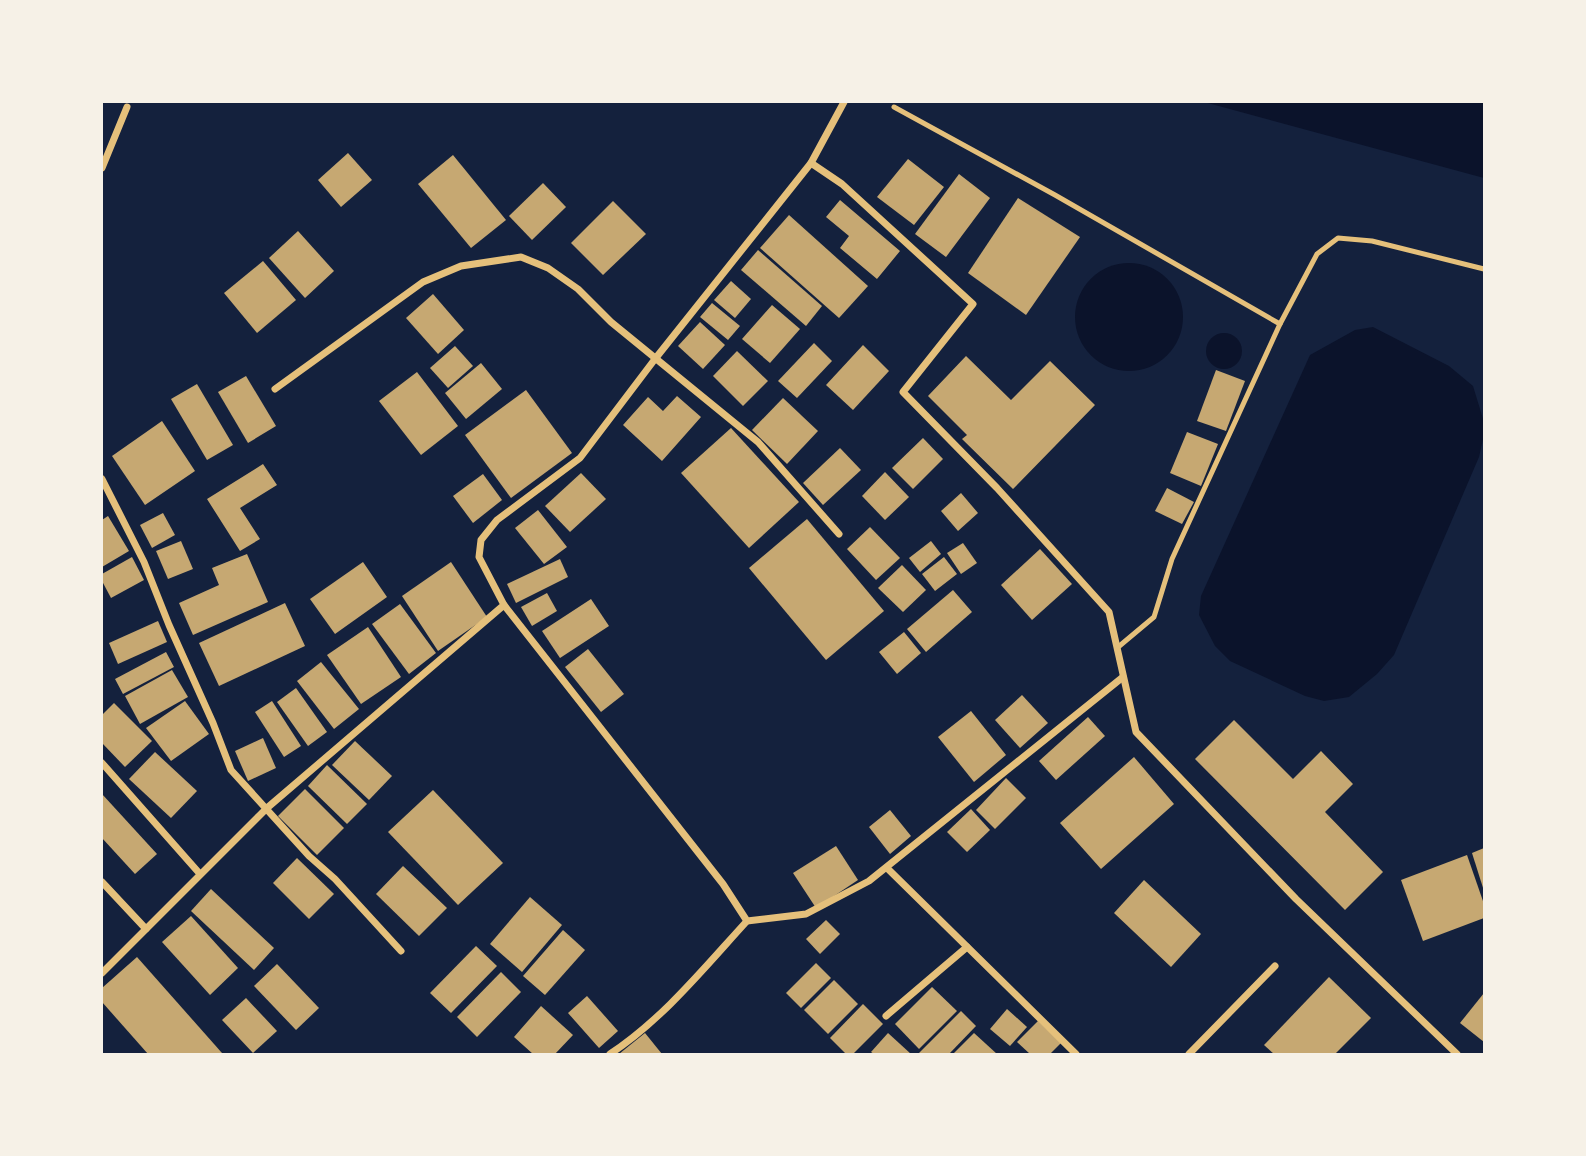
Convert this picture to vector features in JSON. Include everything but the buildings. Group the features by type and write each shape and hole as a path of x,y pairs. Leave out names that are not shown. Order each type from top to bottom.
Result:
{"street":[{"path":"747,921 723,884 505,606 479,557 481,540 497,520 580,458 811,163 844,102"},
{"path":"102,168 127,107"},
{"path":"811,163 842,184 973,304 903,392 998,488 1109,612 1136,732 1296,899 1457,1055"},
{"path":"275,389 423,282 461,266 521,257 548,268 578,289 611,322 758,442 839,534"},
{"path":"102,479 144,562 231,770 401,951"},
{"path":"102,973 267,808 505,606"},
{"path":"610,1055 633,1039 685,989 747,921 806,914 869,881 1123,677"},
{"path":"102,763 200,874"},
{"path":"887,868 1076,1055"},
{"path":"102,882 146,929"},
{"path":"886,1016 967,947"},
{"path":"1189,1055 1275,966"}],"lane":[{"path":"894,107 1055,195 1280,324"},
{"path":"1117,648 1154,617 1172,559 1280,324 1317,254 1338,238 1372,241 1485,269"}],"water":[{"path":"1204,102 1484,102 1484,178"},
{"path":"1129,263 1159,272 1167,279 1174,287 1183,317 1174,347 1167,355 1159,362 1129,371 1099,362 1091,355 1084,347 1075,317 1084,287 1091,279 1099,272"},
{"path":"1373,327 1449,366 1473,386 1484,422 1484,435 1479,457 1394,655 1377,674 1349,697 1324,701 1305,696 1230,661 1215,646 1199,615 1201,596 1310,355 1355,330"},
{"path":"1224,333 1236,339 1242,351 1236,363 1224,369 1212,363 1206,351 1212,339"}]}
